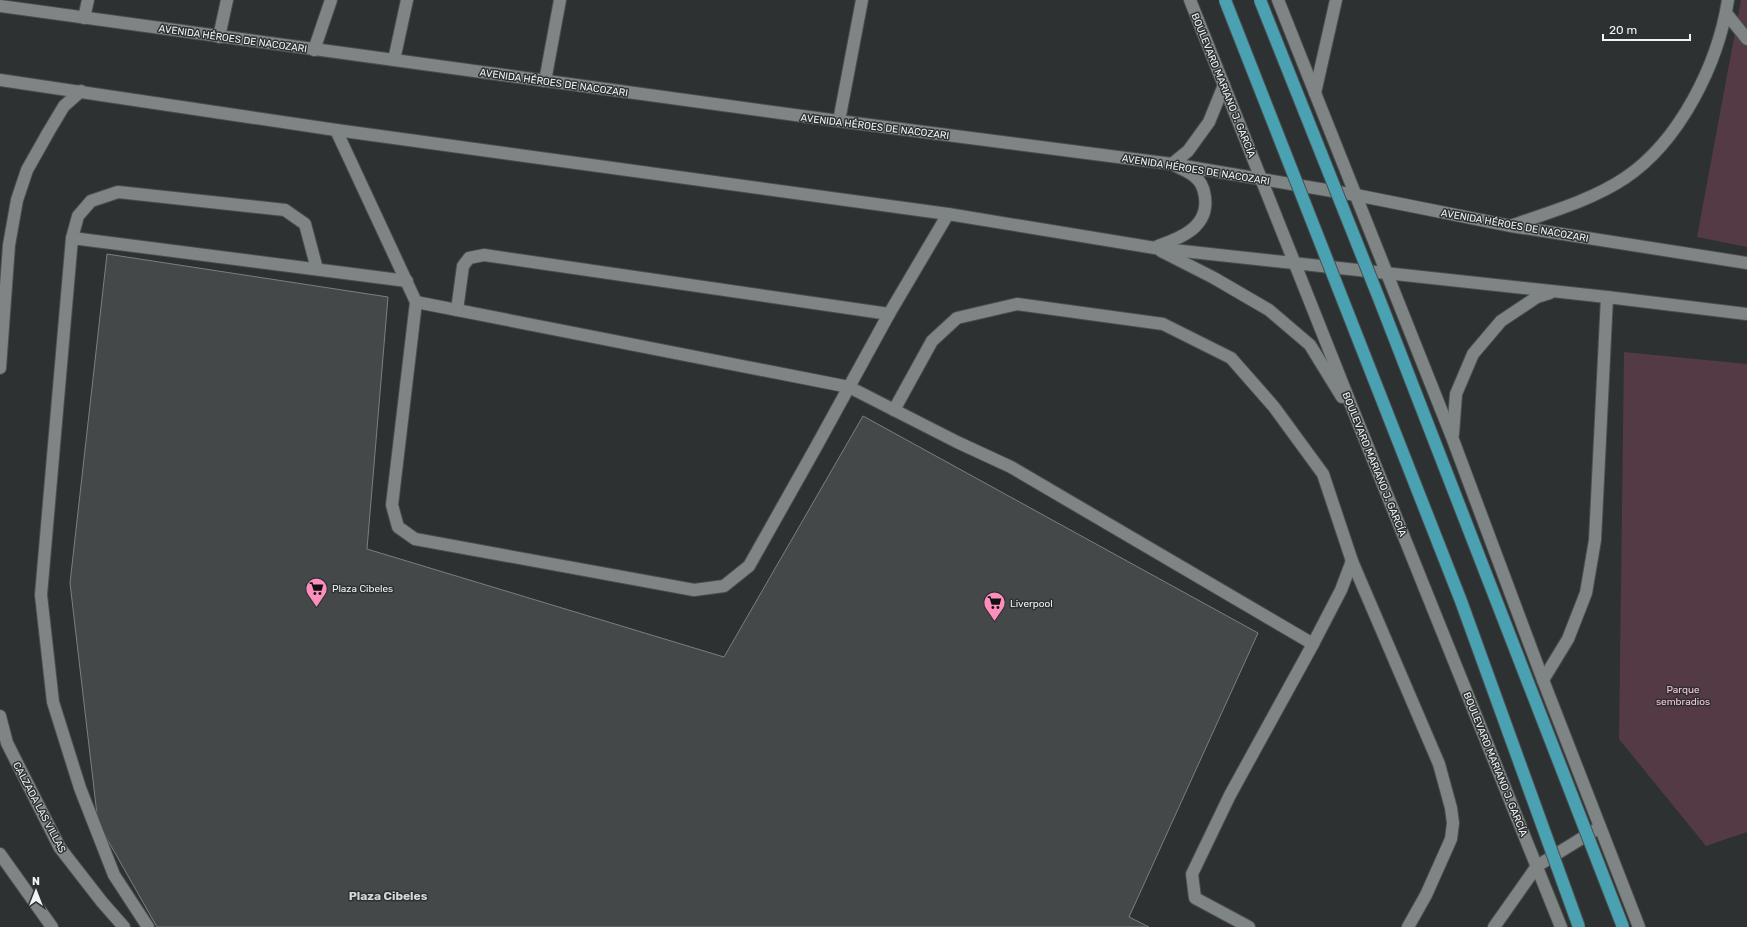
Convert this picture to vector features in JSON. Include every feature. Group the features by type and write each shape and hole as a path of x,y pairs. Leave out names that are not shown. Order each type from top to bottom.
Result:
{"main road":[{"path":"84,18 88,0"},
{"path":"219,36 227,0"},
{"path":"314,50 331,0"},
{"path":"394,60 407,0"},
{"path":"545,81 560,0"},
{"path":"839,121 862,0"},
{"name":"BOULEVARD MARIANO J. GARCÍA","path":"1190,0 1561,927"},
{"path":"1225,0 1460,601 1579,927"},
{"path":"1260,0 1380,301 1535,705 1623,927"},
{"path":"1278,0 1452,437 1543,680 1639,927"},
{"path":"1315,93 1336,0"},
{"path":"1511,226 1579,202 1625,178 1658,149 1684,116 1710,65 1726,13 1728,0"},
{"name":"AVENIDA HÉROES DE NACOZARI","path":"0,6 839,121 1172,164 1356,195 1511,226 1747,263"},
{"path":"1726,13 1747,39"},
{"path":"0,80 336,130 948,214 1155,248 1607,297 1747,314"},
{"path":"1155,248 1182,238 1194,228 1204,213 1205,201 1203,187 1195,176 1172,164 1188,151 1209,122 1224,85"},
{"path":"0,368 10,245 17,200 27,170 49,130 64,106 81,92"},
{"path":"336,130 416,302 392,505 398,527 415,539 694,590 724,586 749,566 888,314 948,214"},
{"path":"148,927 114,875 80,788 54,702 41,595 72,238 78,216 91,201 118,192 285,210 305,224 317,269"},
{"path":"72,238 407,281"},
{"path":"1155,248 1214,278 1269,310 1304,340 1310,346 1359,425"},
{"path":"457,310 463,266 469,258 484,255 888,314"},
{"path":"1452,437 1456,394 1473,354 1501,321 1537,297 1556,292"},
{"path":"1543,680 1568,639 1586,593 1595,540 1607,297"},
{"path":"416,302 849,387 957,442 1012,467 1313,644"},
{"path":"894,410 932,341 958,318 1017,304 1163,324 1231,358 1274,407 1323,474 1352,561 1439,764 1452,808 1453,823 1451,839 1426,895 1408,927"},
{"path":"1249,927 1195,898 1192,874 1233,790 1341,590 1352,561"},
{"name":"CALZADA LAS VILLAS","path":"0,716 7,743 60,848 102,902 124,927"},
{"path":"1494,927 1537,866 1600,826"},
{"path":"0,854 52,927"}],"green space":[{"path":"1741,0 1747,0 1747,247 1697,237"},
{"name":"Parque sembradios","path":"1624,352 1747,364 1747,832 1706,846 1619,739"}],"building":[{"name":"Plaza Cibeles","path":"107,254 388,297 367,549 724,657 863,416 1258,633 1129,917 1149,927 157,927 98,823 70,583"}],"place":[{"name":"Plaza Cibeles","path":"317,608"},
{"name":"Liverpool","path":"995,622"}],"district":[{"name":"Plaza Cibeles","path":"388,896"}]}
